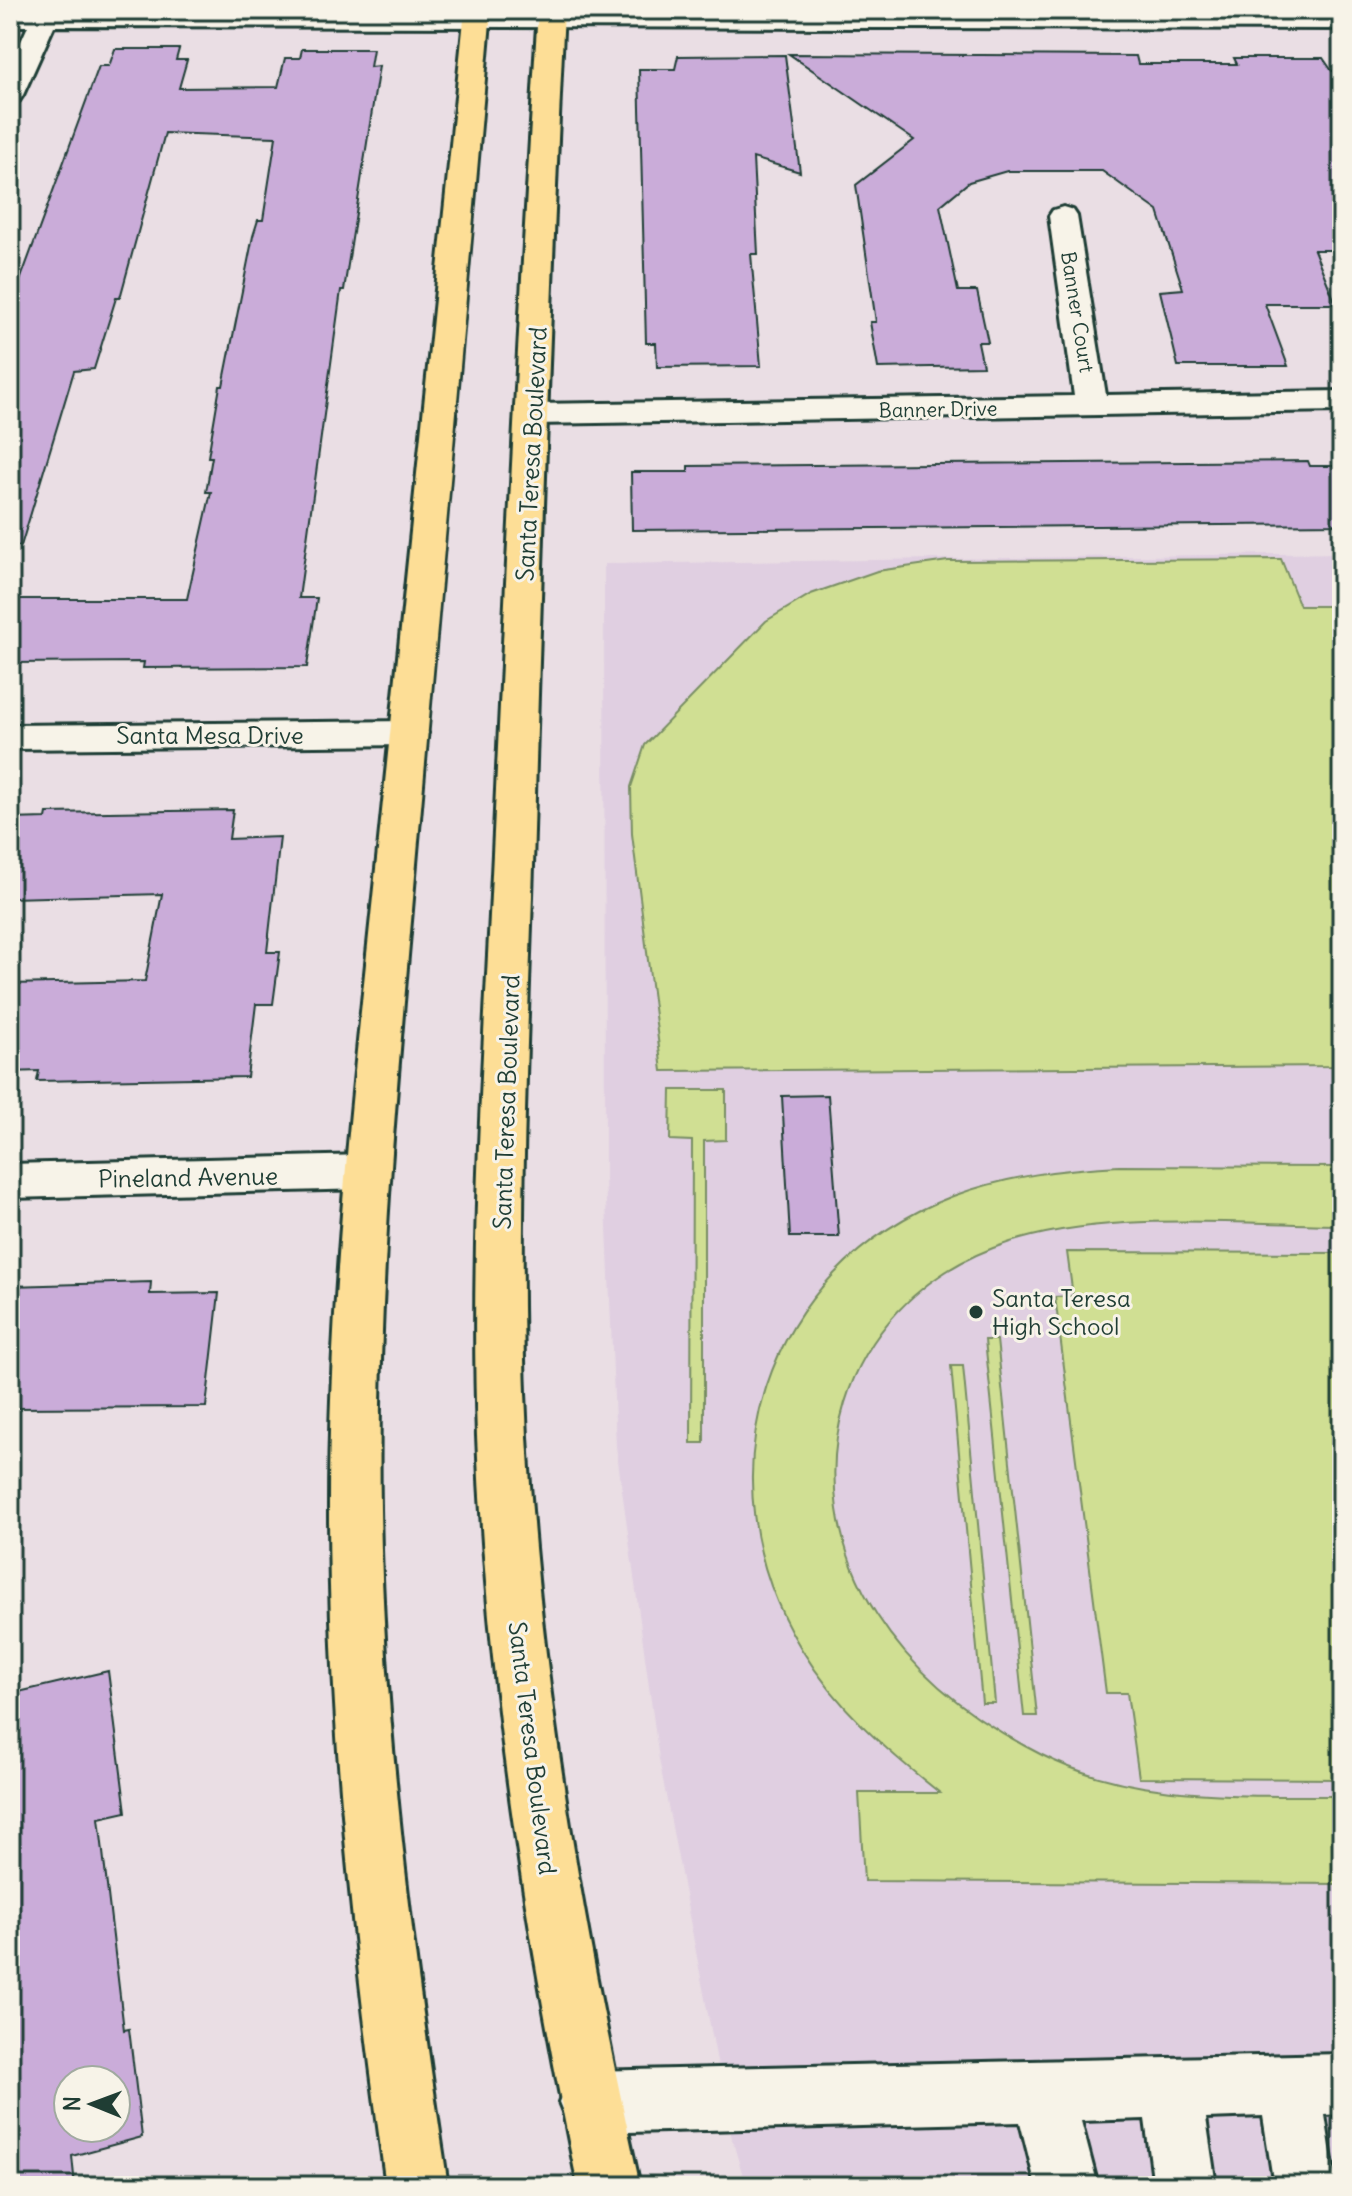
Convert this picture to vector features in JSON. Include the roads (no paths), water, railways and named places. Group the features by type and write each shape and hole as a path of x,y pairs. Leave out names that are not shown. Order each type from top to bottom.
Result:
{"main road":[{"path":"417,2186 390,2001 366,1769 357,1612 355,1443 367,1172 477,15"},
{"name":"Santa Teresa Boulevard","path":"551,15 504,1128 501,1354 506,1508 518,1646 555,1917 609,2186"}],"street":[{"path":"10,18 551,15 1342,21"},
{"path":"10,95 45,17"},
{"name":"Banner Court","path":"1063,216 1092,407"},
{"name":"Banner Drive","path":"533,414 1342,401"},
{"name":"Santa Mesa Drive","path":"10,737 409,733"},
{"name":"Pineland Avenue","path":"10,1181 367,1172"},
{"path":"590,2102 1315,2084 1305,2186"},
{"path":"1171,2087 1185,2186"},
{"path":"1043,2091 1067,2186"}],"place":[{"name":"Santa Teresa High School","path":"976,1312"}]}
